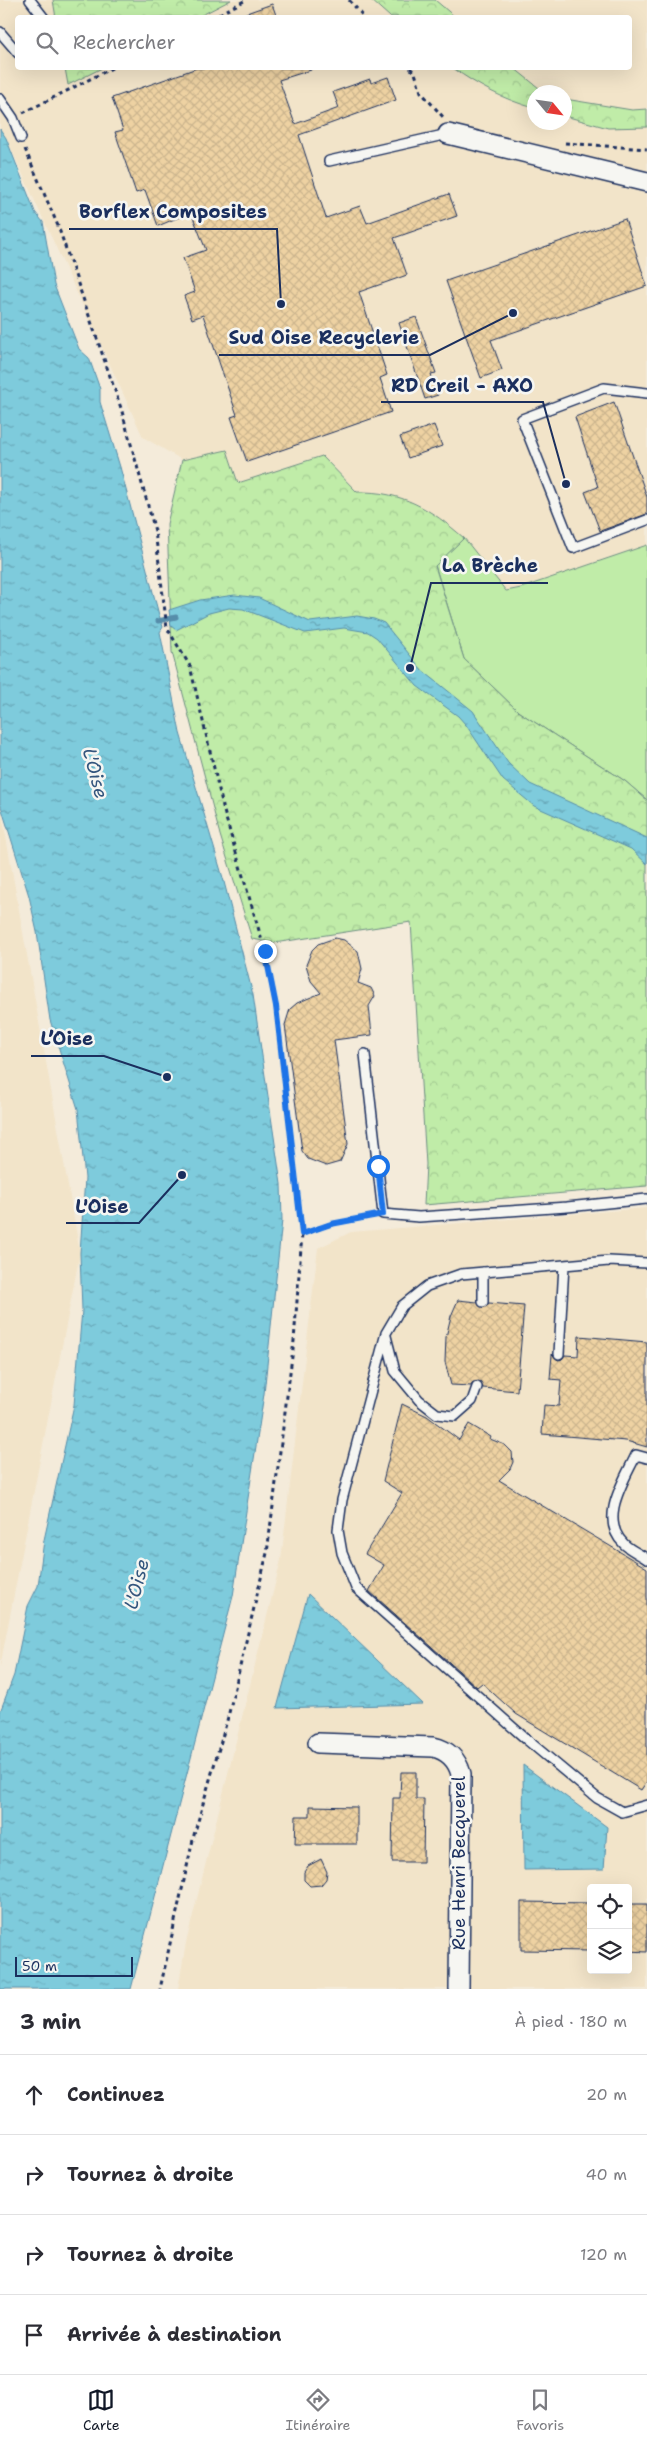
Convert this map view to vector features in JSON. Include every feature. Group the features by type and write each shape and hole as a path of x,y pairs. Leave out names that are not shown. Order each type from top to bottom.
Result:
{"street":[{"path":"450,135 647,182"},
{"name":"Rue Henri Becquerel","path":"318,1743 433,1747 449,1754 457,1763 461,1774 459,1989"}],"lane":[{"path":"30,0 42,15"},
{"path":"0,32 15,50"},
{"path":"0,99 13,118 21,138"},
{"path":"329,161 450,135"},
{"path":"647,393 604,388 522,419 574,548 647,520"},
{"path":"365,1054 383,1214 419,1217 567,1207 647,1199"},
{"path":"647,1263 609,1262 461,1274 427,1286 402,1306 386,1333 342,1500 338,1530 342,1553 356,1588 526,1739 596,1798 622,1812 647,1805"},
{"path":"559,1354 564,1265"},
{"path":"483,1302 484,1272"},
{"path":"386,1333 395,1371 419,1400 437,1414 455,1416 472,1400 477,1387"},
{"path":"647,1458 636,1455 614,1503 612,1527 624,1544 647,1559"}],"path":[{"path":"218,15 246,0"},
{"path":"349,0 362,15"},
{"path":"13,118 108,70"},
{"path":"412,70 415,73 421,92 446,121 450,135"},
{"path":"21,138 58,226 121,408 155,531 168,628 190,666 225,815 265,951 276,1006 302,1234 294,1341 267,1553 228,1717 194,1835 160,1989"},
{"path":"302,1234 331,1224 383,1214"}],"shaded area":[{"path":"0,0 647,0 647,545 521,588 506,591 373,492 357,492 322,456 238,483 227,450 182,460 143,437 6,138 0,129"},
{"path":"0,803 80,1253 0,1667"},
{"path":"647,1208 647,1989 178,1989 186,1943 281,1560 318,1248 351,1232"}],"green space":[{"path":"53,0 231,0 202,15 56,15"},
{"path":"371,0 435,0 453,15 388,15"},
{"path":"65,70 98,70 68,85"},
{"path":"456,70 516,70 535,85 527,85 527,106 492,92"},
{"path":"572,100 632,110 647,109 647,127 608,128 572,118"},
{"path":"227,450 238,483 322,456 357,492 402,498 428,510 464,538 435,566 464,659 519,712 625,781 647,800 647,1186 424,1205 426,1164 411,922 274,943 252,939 220,835 172,652 167,524 182,460"},
{"path":"464,538 506,591 521,588 647,545 647,800 625,781 519,712 464,659 435,565"}],"water":[{"path":"0,129 6,138 35,212 43,222 54,285 79,349 89,358 100,389 100,402 120,467 163,627 160,632 180,733 223,878 253,995 281,1184 282,1220 264,1394 233,1596 131,1989 0,1989 0,1712 14,1675 28,1606 38,1586 44,1540 74,1405 82,1310 80,1253 85,1178 78,1109 50,1020 37,932 29,896 0,803"},
{"path":"235,595 259,598 310,622 357,616 384,623 422,670 473,711 508,763 530,784 647,838 647,864 631,849 534,806 503,780 458,716 417,686 377,638 368,632 344,628 305,633 243,609 229,608 209,613 176,630 171,626 169,610 200,600"},
{"path":"308,1594 423,1704 277,1708"},
{"path":"523,1765 607,1827 604,1869 524,1870"}],"building":[{"path":"272,4 276,15 241,15"},
{"path":"191,70 311,70 279,80 295,124 339,108 333,92 370,79 371,83 388,77 396,100 299,135 326,218 360,206 367,223 449,194 457,216 394,238 407,275 359,292 387,375 380,378 391,412 247,462 231,417 237,415 203,315 192,319 184,296 195,292 183,258 206,250 191,212 158,226 145,190 136,193 115,132 123,130 112,98"},
{"path":"625,219 647,286 491,340 502,370 481,378 446,281"},
{"path":"416,317 436,373 431,374 438,395 425,399 399,323"},
{"path":"614,402 647,497 647,514 600,531 585,492 598,487 575,417"},
{"path":"434,425 442,446 408,458 400,437"},
{"path":"335,938 344,940 358,951 362,969 358,983 371,988 375,996 369,1006 372,1035 334,1040 348,1144 340,1162 326,1166 308,1159 302,1151 285,1025 290,1009 297,1003 321,993 311,981 306,965 312,950 318,944"},
{"path":"458,1300 477,1302 483,1308 489,1303 524,1306 517,1391 483,1388 479,1381 473,1382 471,1386 451,1385 445,1362 446,1337 451,1316"},
{"path":"579,1336 647,1342 647,1447 626,1441 542,1434 544,1405 559,1406 561,1380 550,1379 552,1354 558,1360 562,1359 565,1355 578,1356"},
{"path":"402,1404 427,1416 459,1440 469,1424 491,1437 490,1439 505,1445 512,1452 513,1462 510,1469 499,1480 647,1568 647,1781 641,1790 516,1714 482,1683 477,1687 369,1591 384,1565 365,1554 402,1493 383,1481"},
{"path":"401,1772 416,1772 416,1799 424,1799 423,1862 392,1862 393,1798 400,1798"},
{"path":"310,1806 357,1807 357,1844 295,1844 296,1816 310,1816"},
{"path":"321,1859 327,1872 326,1879 321,1885 310,1886 304,1880 304,1872 308,1866"},
{"path":"521,1902 587,1903 587,1951 521,1950"},
{"path":"632,1904 647,1904 647,1952 632,1951"}],"waterway":[{"path":"158,621 176,617"}],"place":[{"name":"Borflex Composites","path":"281,304"},
{"name":"Sud Oise Recyclerie","path":"513,313"},
{"name":"RD Creil - AXO","path":"566,484"},
{"name":"La Brèche","path":"410,668"},
{"name":"L’Oise","path":"167,1077"},
{"name":"L'Oise","path":"182,1175"}],"route":[{"path":"265,951 276,1006 302,1234 331,1224 383,1214 378,1166"}]}
